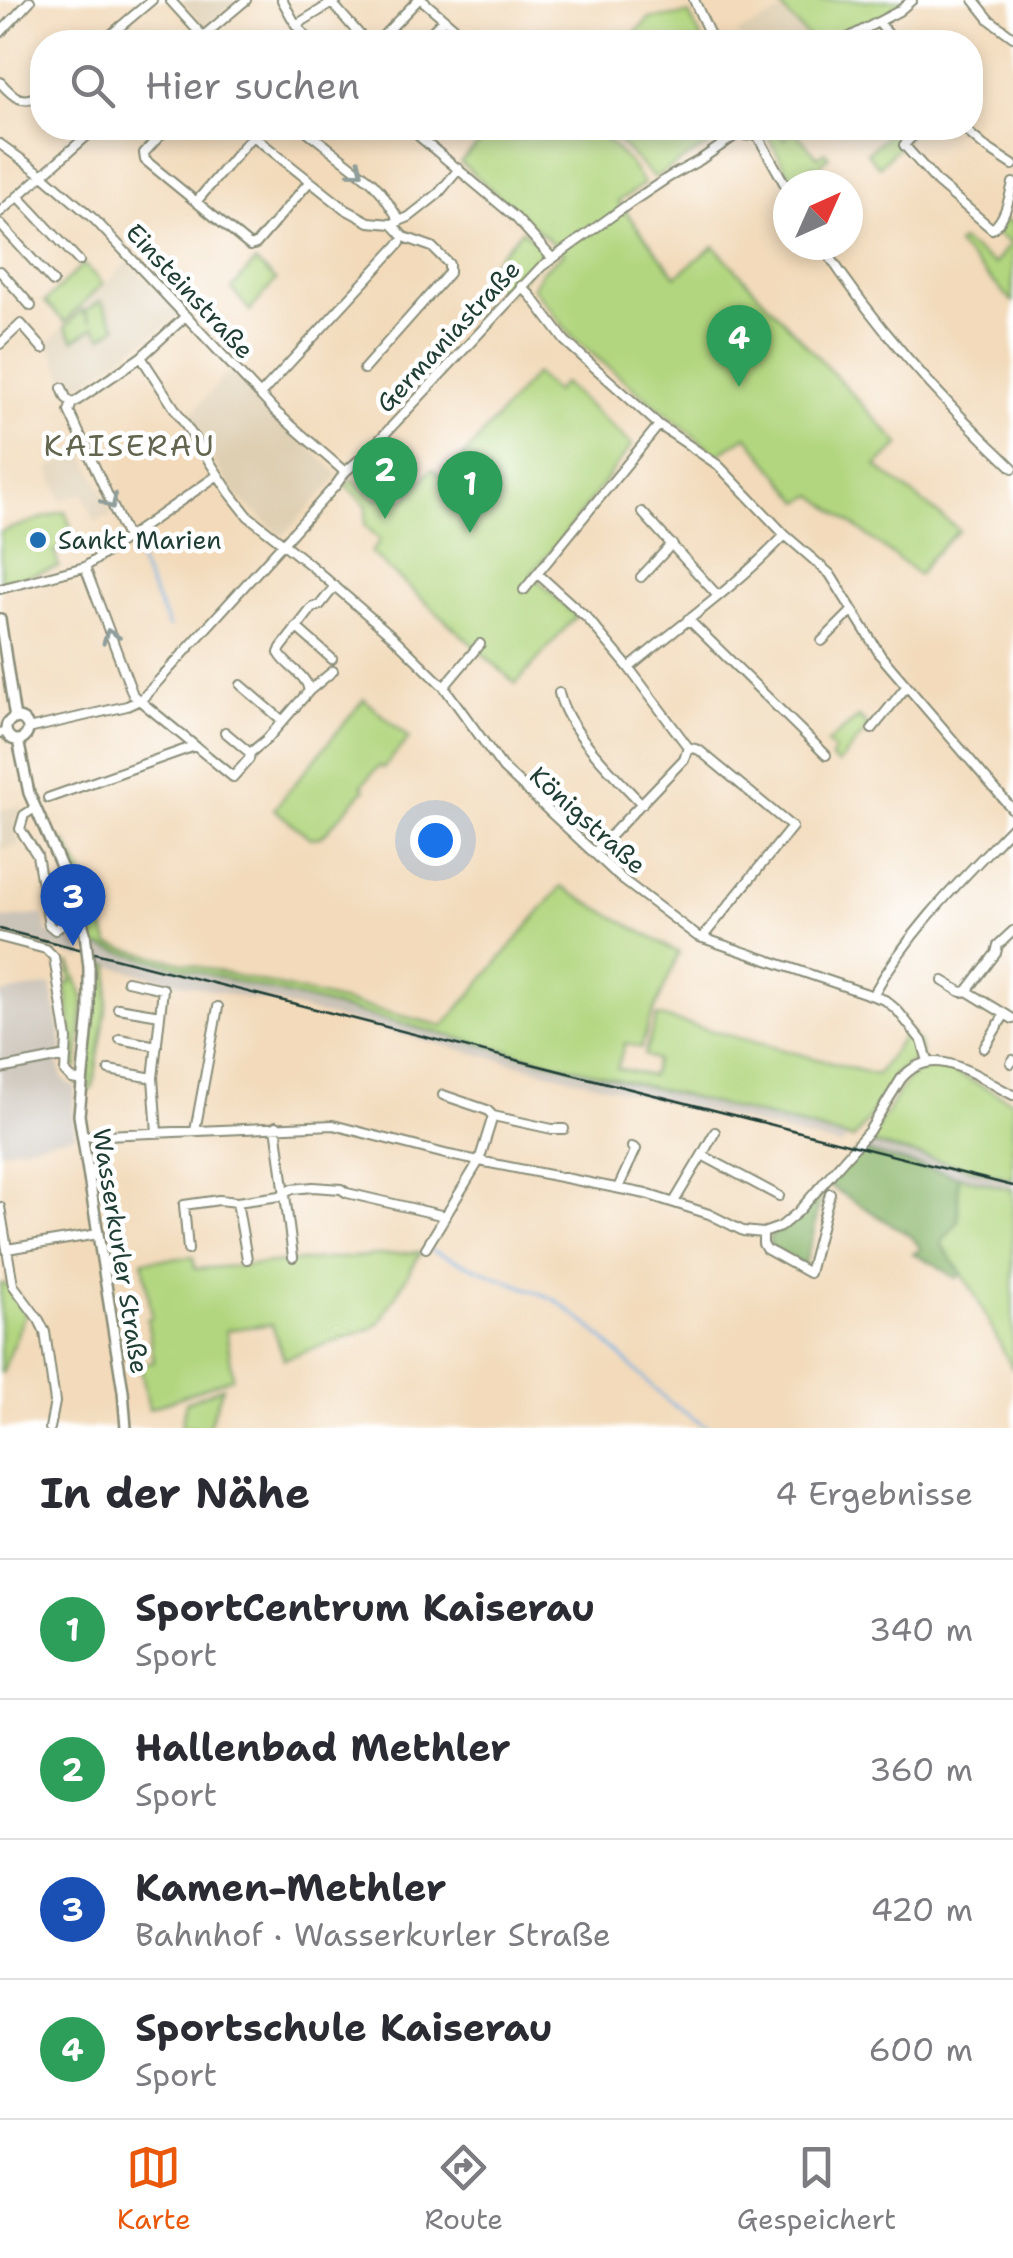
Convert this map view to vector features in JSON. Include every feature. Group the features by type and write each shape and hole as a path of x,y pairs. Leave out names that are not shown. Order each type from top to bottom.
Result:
{"main road":[{"path":"0,619 15,719"},
{"path":"15,719 25,722 28,729 18,740 3,732 15,719"},
{"name":"Wasserkurler Straße","path":"18,740 35,808 78,903 85,933 89,1013 78,1110 126,1428"}],"street":[{"path":"116,30 152,0"},
{"path":"170,0 193,30"},
{"path":"214,30 246,0"},
{"path":"282,0 300,30"},
{"path":"389,30 420,0 457,30"},
{"path":"694,0 707,30"},
{"path":"863,30 912,0"},
{"path":"974,0 990,20 1013,37"},
{"path":"0,33 30,1"},
{"path":"296,25 334,2 356,30"},
{"path":"433,30 444,19"},
{"path":"878,22 885,30"},
{"path":"0,82 14,96 30,100"},
{"path":"0,212 82,140"},
{"path":"157,140 143,156 253,246 310,181"},
{"path":"196,202 248,140"},
{"path":"258,140 359,218 370,222 396,223 427,204 459,169"},
{"path":"318,140 372,182 391,206 404,237 432,247 449,264 449,272 364,369"},
{"name":"Germaniastraße","path":"138,702 345,472 368,453 521,286 552,258 725,140"},
{"path":"763,140 778,170"},
{"path":"909,140 904,146 938,183 992,230 1003,216 1013,183"},
{"path":"977,140 1013,165"},
{"path":"426,141 530,232 552,258"},
{"name":"Einsteinstraße","path":"0,144 104,229 276,412 345,472"},
{"path":"18,196 79,260"},
{"path":"0,224 54,282"},
{"path":"260,395 400,243"},
{"path":"832,260 911,364 1013,468"},
{"path":"0,271 31,306"},
{"path":"521,286 565,341 659,425 718,465 785,535 830,574 881,656 1013,810"},
{"path":"127,538 69,411 72,403 141,357 186,316"},
{"path":"0,344 21,324 43,349"},
{"name":"Königstraße","path":"141,357 248,516 335,586 444,688 503,768 647,900 702,938 873,995 892,1005 922,1042 955,1065 1013,1095"},
{"path":"62,388 72,403"},
{"path":"524,590 659,425"},
{"path":"0,589 85,568 218,475"},
{"path":"642,512 718,596"},
{"path":"628,668 718,596 785,535"},
{"path":"641,578 672,544"},
{"path":"85,568 129,689 138,702 234,778 250,754 333,671"},
{"path":"538,574 588,620 688,747 699,750 792,827 702,938"},
{"path":"309,691 307,682 279,653 296,627 335,586"},
{"path":"822,641 852,612"},
{"path":"688,620 826,755"},
{"path":"296,627 332,659"},
{"path":"444,688 480,644"},
{"path":"242,685 282,721"},
{"path":"872,730 906,686"},
{"path":"559,693 567,717 642,804"},
{"path":"28,729 138,702"},
{"path":"224,732 250,754"},
{"path":"48,798 194,746"},
{"path":"594,853 684,758 688,747"},
{"path":"35,808 24,815 20,829 36,854 46,906"},
{"path":"873,995 928,916 1013,826"},
{"path":"967,991 996,954 1003,938 1013,931"},
{"path":"0,937 52,953 67,1039 65,1072 82,1081"},
{"path":"944,981 1009,1016 984,1048"},
{"path":"127,982 163,989 153,1078 157,1133"},
{"path":"195,1131 218,1007"},
{"path":"118,1008 160,1015"},
{"path":"120,1039 157,1046"},
{"name":"Königstraße","path":"922,1042 928,1061 955,1065"},
{"path":"0,1069 66,1056"},
{"path":"82,1136 333,1125 674,1202 742,1231 763,1233 780,1227 798,1212 875,1123 907,1072 928,1061"},
{"path":"109,1070 153,1078"},
{"path":"443,1094 487,1110 493,1116 564,1130"},
{"path":"426,1248 479,1161 493,1116"},
{"path":"276,1126 294,1257"},
{"path":"674,1202 716,1132"},
{"path":"618,1188 636,1149 632,1147"},
{"path":"702,1155 779,1196"},
{"path":"188,1250 184,1205 280,1196 292,1189 341,1189 444,1216"},
{"path":"763,1233 766,1249 809,1273 830,1193"},
{"path":"236,1202 247,1259"},
{"path":"0,1207 13,1285 44,1332 55,1402 50,1428"},
{"path":"7,1249 98,1234"}],"shaded area":[{"path":"181,0 239,0 205,28"},
{"path":"782,12 798,30 743,30"},
{"path":"128,261 180,315 72,391 48,343"},
{"path":"231,368 339,475 282,537 234,493 187,419"},
{"path":"83,452 113,514 95,522 83,493 61,500 49,468"},
{"path":"24,805 15,823 19,845 0,849 0,810"},
{"path":"42,914 48,933 81,942 83,959 0,934 0,917"},
{"path":"93,945 847,1138 841,1146 269,1001 110,966 95,962"},
{"path":"51,985 63,1047 58,1064 66,1082 75,1087 75,1135 0,1151 0,994"},
{"path":"869,1143 1013,1179 1013,1190 863,1152"}],"green space":[{"path":"796,0 908,0 854,30 801,30 780,6"},
{"path":"689,14 697,30 638,30 649,19"},
{"path":"483,140 606,140 644,184 618,202 676,276 714,246 900,445 876,466 959,530 929,559 919,575 814,495 801,502 747,436 717,455 573,338 533,287 541,272 564,253 460,162"},
{"path":"617,140 716,140 654,178"},
{"path":"770,140 802,140 818,157 824,152 829,157 817,168 814,165 807,170 787,170"},
{"path":"882,140 905,140 879,167 867,153"},
{"path":"1004,220 1013,223 1013,302 957,245 961,241 995,264 1010,243 996,234"},
{"path":"522,230 546,255 505,295 482,273"},
{"path":"255,262 276,280 250,311 232,289"},
{"path":"83,264 103,283 65,322 45,302"},
{"path":"101,301 117,327 102,337 95,327 74,340 65,327 82,310 91,322 85,311"},
{"path":"535,374 555,392 563,383 632,445 531,574 576,616 516,684 371,553 380,540 365,525 367,506 346,486 352,479 377,500 388,489 404,501 432,469 444,479"},
{"path":"65,511 77,544 54,551 59,567 1,583 0,532"},
{"path":"364,699 409,738 362,785 365,789 326,832 310,838 274,809"},
{"path":"859,717 869,727 838,764 831,758 834,750 827,743"},
{"path":"58,841 65,841 92,893 109,945 444,1026 561,887 679,953 641,1048 625,1043 617,1068 651,1076 656,1060 644,1055 657,1016 877,1075 907,1031 920,1044 921,1055 898,1071 853,1139 93,945 80,892"},
{"path":"95,962 110,966 93,1087 86,1093 96,1003"},
{"path":"68,963 84,999 77,1068 72,1066"},
{"path":"930,1065 950,1067 951,1071 1013,1101 1013,1179 865,1142 906,1082"},
{"path":"858,1150 958,1176 958,1222 941,1243 962,1275 956,1279 913,1254 921,1249 912,1237 828,1185"},
{"path":"958,1176 1013,1190 1013,1370 972,1289 941,1243 958,1222"},
{"path":"821,1192 804,1266 769,1245 770,1236 790,1225"},
{"path":"421,1252 373,1328 284,1359 272,1324 226,1330 233,1377 149,1409 140,1364 154,1362 143,1261 193,1257 195,1269"},
{"path":"0,1284 7,1284 25,1314 2,1373 0,1371"},
{"path":"223,1387 208,1428 181,1428 186,1402"}],"waterway":[{"path":"130,542 169,627"},
{"path":"430,1250 554,1299 588,1325 670,1403 708,1428"}],"railway":[{"path":"0,929 1013,1186"}],"place":[{"name":"Sportschule Kaiserau","path":"739,387"},
{"name":"Hallenbad Methler","path":"385,519"},
{"name":"SportCentrum Kaiserau","path":"470,533"},
{"name":"Sankt Marien","path":"38,540"},
{"name":"Kamen-Methler","path":"73,946"}],"district":[{"name":"KAISERAU","path":"130,446"}]}
